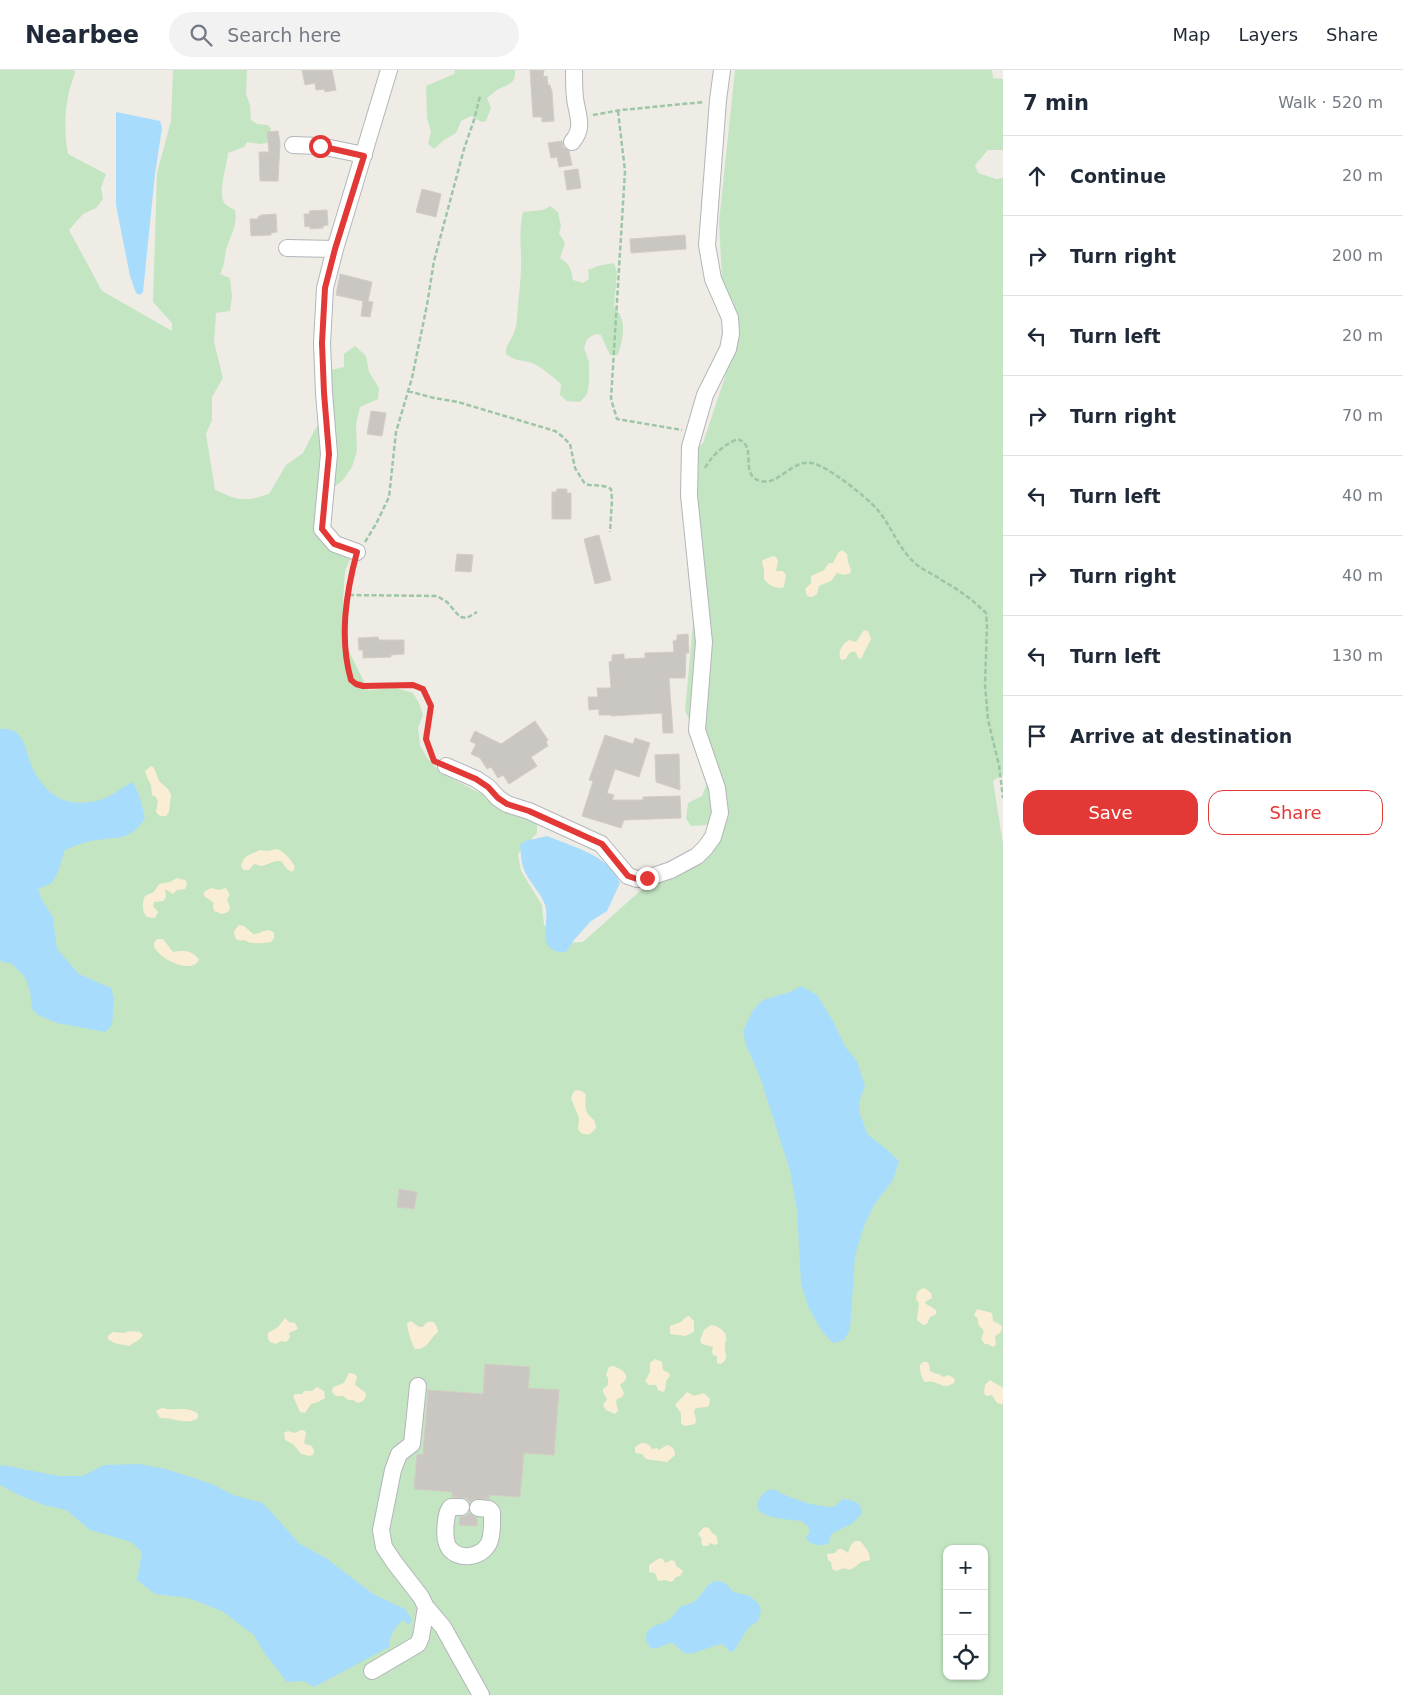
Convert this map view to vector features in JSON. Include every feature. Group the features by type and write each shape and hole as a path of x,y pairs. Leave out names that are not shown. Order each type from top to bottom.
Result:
{"street":[{"path":"357,552 334,544 322,529 329,454 324,393 323,336 325,288 389,70"},
{"path":"572,142 579,134 574,70"},
{"path":"446,766 476,779 507,804 529,811 602,844 628,876 637,879 647,878 671,870 697,856 714,837 720,813 717,788 697,730 704,642 689,495 690,447 705,395 728,349 731,334 730,318 713,279 707,245 722,70"},
{"path":"294,145 320,146 364,156"},
{"path":"287,248 335,249"},
{"path":"418,1386 412,1444 399,1454 393,1470 381,1530 384,1547 421,1597 426,1607 443,1627 482,1695"},
{"path":"461,1507 452,1507 448,1510 445,1532 449,1548 457,1555 464,1557 478,1554 485,1549 492,1535 492,1512 488,1509 478,1508"},
{"path":"372,1670 418,1644 426,1607"}],"path":[{"path":"446,766 434,761 426,739 431,706 423,689 413,685 363,686 356,684 351,680 344,639 350,581 357,552 376,524 389,497 396,432 408,391 427,306 434,261 480,96"},
{"path":"579,117 718,100"},
{"path":"618,111 624,171 610,399 617,419 695,433"},
{"path":"408,391 458,402 555,431 570,444 576,468 585,484 591,486 604,485 611,489 610,532"},
{"path":"704,474 705,468 712,456 723,446 737,439 744,441 746,444 752,476 760,481 770,482 801,463 812,463 827,470 850,486 877,509 897,541 917,564 960,591 986,613 985,684 988,720 999,765 1003,798"},
{"path":"348,595 437,596 447,602 460,617 467,618 477,612"}],"green space":[{"path":"0,70 74,70 75,73 69,92 66,113 68,154 106,174 101,188 103,199 96,208 83,214 69,230 102,291 172,331 172,323 153,302 157,173 171,121 173,70 247,70 246,94 250,105 251,120 257,124 268,125 271,129 267,143 247,142 244,147 228,153 223,180 223,199 226,205 235,210 236,215 235,226 220,274 230,278 232,297 230,311 216,313 214,342 223,378 212,397 212,420 206,434 215,490 242,499 269,494 286,465 303,453 314,431 330,409 328,388 331,370 344,367 344,354 355,346 366,356 369,372 379,388 378,399 360,407 356,424 357,451 352,467 343,480 334,487 323,540 334,553 350,559 345,571 343,600 344,641 368,690 396,688 413,693 423,715 418,728 420,746 428,759 441,773 537,822 537,833 518,854 521,871 542,905 544,925 561,943 583,942 640,891 682,869 720,820 706,825 691,826 686,819 688,803 702,796 708,781 692,725 685,711 693,624 693,471 695,451 703,443 727,371 719,222 735,70 992,70 993,78 1003,79 1003,150 988,150 975,165 978,173 996,179 1003,178 1003,774 993,781 1003,844 1003,1695 0,1695"},
{"path":"455,70 515,70 515,75 510,83 487,98 491,108 486,121 482,122 471,116 461,121 456,133 434,149 428,144 431,132 427,118 426,86 454,74"},
{"path":"550,206 558,212 561,226 559,233 565,243 560,258 570,267 573,280 583,283 589,279 588,270 614,263 617,272 614,307 623,324 618,355 610,355 601,335 595,334 587,339 584,348 589,362 589,384 587,394 580,402 567,401 560,395 561,384 540,367 506,354 517,323 523,212 543,210"}],"sand":[{"path":"842,550 847,554 850,573 845,575 837,573 831,581 819,586 817,594 812,597 807,596 805,589 811,583 811,576 824,570 829,563 833,563 838,553"},
{"path":"773,556 778,561 776,571 783,571 786,575 782,588 772,586 764,579 762,562"},
{"path":"864,630 868,631 871,639 861,659 858,658 854,651 849,653 846,659 841,660 840,651 842,646 849,640 856,642"},
{"path":"151,766 154,768 159,781 168,789 171,795 169,812 166,816 160,816 156,812 158,802 156,797 152,795 151,785 145,771"},
{"path":"276,849 285,854 292,862 295,867 292,872 281,861 262,866 254,864 249,870 244,870 241,867 248,856 260,850"},
{"path":"177,878 185,880 187,884 185,889 177,890 173,894 165,889 166,897 163,901 154,902 153,906 158,912 155,918 147,917 143,907 145,896 154,892 159,884 170,882"},
{"path":"211,888 219,890 226,888 230,895 227,899 230,908 228,912 222,914 214,911 214,903 204,896 204,892"},
{"path":"239,925 244,926 253,934 269,930 274,933 274,938 271,942 261,943 238,940 234,931"},
{"path":"157,939 163,939 173,952 188,952 194,954 199,960 189,966 176,964 157,952 154,943"},
{"path":"579,1090 585,1093 586,1110 596,1124 596,1128 590,1134 583,1134 578,1129 579,1118 571,1098 574,1091"},
{"path":"923,1288 931,1293 932,1298 925,1302 936,1310 936,1314 930,1317 927,1324 923,1325 917,1320 919,1303 916,1299 917,1292"},
{"path":"977,1309 992,1313 993,1321 1001,1325 1002,1329 995,1336 996,1345 993,1347 985,1344 981,1339 984,1331 974,1315"},
{"path":"689,1316 694,1321 694,1332 685,1336 670,1334 670,1326 681,1322"},
{"path":"285,1318 289,1322 295,1323 298,1329 289,1333 290,1338 286,1342 281,1341 276,1344 270,1342 268,1333 278,1327"},
{"path":"411,1321 419,1327 423,1327 427,1322 434,1322 437,1327 438,1332 423,1348 415,1349 412,1343 407,1323"},
{"path":"711,1325 721,1329 726,1337 726,1357 721,1364 717,1363 717,1356 713,1355 713,1347 702,1344 700,1341 704,1330"},
{"path":"130,1331 140,1332 143,1335 129,1346 114,1343 108,1339 108,1336 113,1332 123,1333"},
{"path":"655,1359 662,1362 663,1370 669,1373 670,1376 666,1381 663,1392 658,1390 656,1385 649,1385 645,1381 650,1372 650,1363"},
{"path":"923,1362 929,1364 930,1371 943,1377 949,1375 955,1379 954,1383 945,1386 925,1382 920,1370 920,1365"},
{"path":"612,1366 622,1370 626,1376 626,1380 620,1385 624,1393 622,1397 617,1399 618,1411 615,1414 606,1410 603,1405 607,1399 603,1392 603,1389 608,1385 606,1375 609,1367"},
{"path":"349,1373 355,1374 357,1377 355,1385 366,1393 364,1400 358,1403 348,1400 343,1396 336,1396 332,1392 333,1387 344,1383"},
{"path":"990,1380 1003,1388 1003,1403 997,1403 992,1395 986,1396 984,1393 985,1385"},
{"path":"317,1387 324,1391 325,1398 311,1404 305,1413 300,1412 293,1396 295,1394 302,1394 304,1391 312,1391"},
{"path":"687,1392 694,1396 704,1393 710,1399 707,1407 696,1408 694,1411 695,1424 685,1426 681,1424 681,1413 675,1405"},
{"path":"163,1408 194,1411 198,1414 198,1418 185,1421 160,1418 156,1411"},
{"path":"304,1430 306,1433 305,1444 312,1446 314,1451 314,1454 310,1456 301,1454 293,1444 285,1440 284,1433 288,1431 295,1433"},
{"path":"641,1443 648,1444 652,1449 657,1448 659,1450 667,1445 673,1448 675,1455 667,1462 646,1459 642,1454 635,1453 635,1447"},
{"path":"704,1527 709,1528 716,1535 718,1543 715,1545 710,1543 708,1546 703,1546 702,1539 698,1534"},
{"path":"855,1541 860,1541 868,1552 870,1560 861,1562 851,1569 843,1568 837,1571 832,1569 827,1554 835,1553 838,1549 848,1553"},
{"path":"662,1558 665,1563 672,1560 683,1571 672,1582 658,1581 655,1573 649,1572 649,1565"}],"water":[{"path":"116,112 160,121 162,128 155,174 143,292 140,295 136,293 130,276 116,205"},
{"path":"0,729 9,729 21,737 35,773 47,789 61,799 77,803 96,801 106,798 133,782 139,795 145,818 139,826 126,836 87,842 65,850 53,881 38,889 42,900 53,917 57,949 79,974 111,988 114,999 112,1025 105,1032 57,1023 38,1015 32,1009 30,991 25,977 12,964 0,961"},
{"path":"547,836 579,848 599,859 615,873 620,883 607,911 591,921 566,952 556,951 546,942 545,905 527,876 522,862 520,845 525,841"},
{"path":"801,986 817,995 833,1021 846,1048 857,1061 865,1086 859,1102 860,1114 868,1135 899,1161 893,1180 874,1205 864,1226 855,1256 850,1329 844,1340 833,1343 821,1330 808,1306 801,1284 797,1210 790,1171 760,1077 746,1045 743,1031 753,1010 763,1000 790,992"},
{"path":"139,1464 166,1469 212,1484 233,1495 263,1503 300,1544 326,1558 373,1594 405,1609 412,1619 409,1625 403,1620 397,1626 391,1635 389,1647 314,1687 304,1681 287,1682 265,1654 254,1635 222,1611 188,1598 155,1594 137,1580 142,1552 131,1542 90,1530 66,1510 44,1505 0,1485 0,1467 2,1465 59,1476 83,1476 104,1465"},
{"path":"773,1489 795,1499 818,1506 834,1507 843,1499 850,1500 860,1506 862,1513 853,1523 831,1534 829,1543 816,1545 806,1537 810,1530 801,1521 775,1518 760,1512 757,1507 759,1500 766,1491"},
{"path":"714,1581 725,1584 733,1592 750,1596 759,1604 761,1611 758,1621 748,1628 734,1651 730,1652 723,1644 690,1653 682,1651 672,1643 654,1649 651,1648 646,1641 647,1633 650,1629 668,1620 681,1606 697,1599"}],"building":[{"path":"302,70 332,70 336,90 325,92 324,89 316,90 315,83 305,85"},
{"path":"530,70 544,70 543,77 547,76 548,85 550,85 552,92 554,121 542,122 542,117 533,117"},
{"path":"278,131 280,143 278,181 260,181 259,152 269,152 267,132"},
{"path":"562,141 563,147 569,151 572,165 559,167 557,157 551,158 548,143"},
{"path":"578,169 581,188 567,190 564,171"},
{"path":"422,189 441,194 436,217 416,212"},
{"path":"327,210 328,225 323,226 323,228 310,229 310,226 305,227 304,214 310,214 309,211"},
{"path":"276,214 277,232 271,233 271,235 251,236 250,219 258,219 261,215"},
{"path":"685,235 686,249 631,253 630,239"},
{"path":"340,274 372,282 368,301 373,302 370,317 361,316 363,301 336,295"},
{"path":"371,411 386,413 382,436 367,434"},
{"path":"557,489 567,489 567,493 571,493 571,519 552,519 552,492 556,492"},
{"path":"599,535 611,580 595,584 584,539"},
{"path":"457,554 473,555 471,572 455,571"},
{"path":"688,634 689,653 686,653 685,678 669,678 673,733 663,733 662,713 611,716 599,715 599,709 589,710 588,697 598,697 597,688 611,688 609,662 612,661 612,655 624,654 624,659 645,658 645,653 674,652 673,641 677,640 677,635"},
{"path":"378,637 379,640 404,640 404,654 391,655 391,657 363,658 363,650 359,650 358,638"},
{"path":"535,721 548,740 546,742 548,746 531,757 537,766 509,784 503,775 498,778 491,767 487,769 480,758 471,754 476,744 470,741 475,731 501,744"},
{"path":"605,735 633,744 635,738 650,743 639,777 615,769 607,793 614,795 612,800 643,800 643,797 680,796 681,818 624,820 621,828 582,816 593,781 589,780"},
{"path":"679,754 680,790 656,782 655,755"},
{"path":"399,1189 417,1192 414,1209 397,1207"},
{"path":"485,1364 530,1367 528,1388 559,1390 554,1455 524,1453 520,1497 490,1495 489,1499 474,1499 470,1502 466,1498 452,1497 452,1492 414,1489 417,1454 423,1455 428,1390 483,1394"},
{"path":"469,1513 477,1518 477,1526 459,1525 460,1517 466,1516"}],"route":[{"path":"320,146 364,156 325,288 322,343 329,454 322,529 334,544 357,552 350,581 344,639 351,680 363,686 413,685 423,689 431,706 426,739 434,761 476,779 507,804 529,811 602,844 628,876 637,879 647,878"}]}
